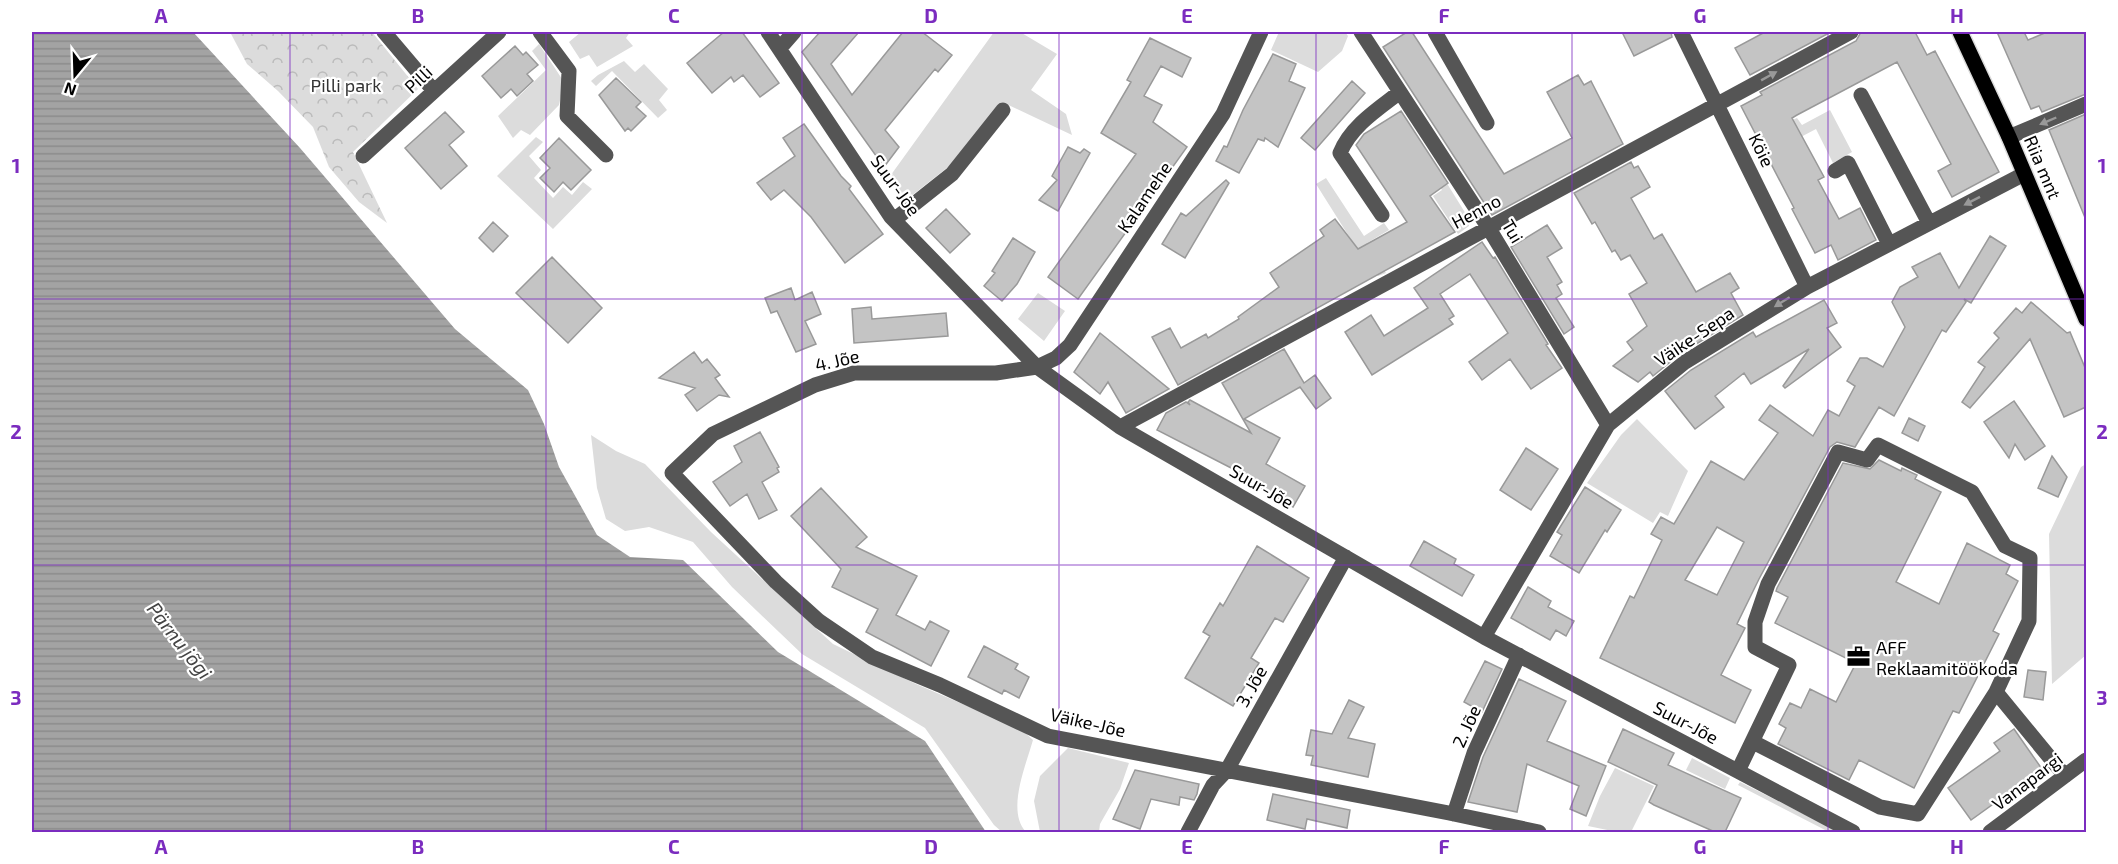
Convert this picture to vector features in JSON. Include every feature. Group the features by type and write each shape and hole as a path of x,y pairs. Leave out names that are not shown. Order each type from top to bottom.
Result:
{"main road":[{"name":"Riia mnt","path":"1960,32 2009,137 2086,319"}],"street":[{"path":"384,32 434,91"},
{"name":"Pilli","path":"363,156 499,32"},
{"path":"540,32 569,71 567,116 606,154"},
{"name":"Suur-Jõe","path":"768,32 894,220 1037,367 1120,427 1484,637 1854,832"},
{"path":"780,48 794,32"},
{"name":"Kalamehe","path":"1037,367 1056,358 1070,345 1223,114 1261,32"},
{"name":"Tui","path":"1363,32 1488,227 1608,424"},
{"path":"1435,32 1487,123"},
{"name":"Köie","path":"1681,32 1807,287"},
{"name":"Henno","path":"1120,427 1851,32"},
{"path":"1382,215 1340,153 1345,141 1357,127 1400,92"},
{"path":"1861,95 1929,223"},
{"path":"2009,137 2086,104"},
{"path":"894,220 952,174 1003,110"},
{"path":"1835,171 1848,163 1889,244"},
{"name":"Väike-Sepa","path":"1484,637 1608,424 1685,362 1807,287 2024,174"},
{"name":"4. Jõe","path":"672,473 713,434 815,384 854,373 996,373 1037,367"},
{"path":"1738,771 1789,665 1755,647 1755,622 1768,584 1838,452 1867,460 1878,445 1972,492 2005,546 2030,558 2029,621 1996,692 1918,814 1880,807 1753,742"},
{"name":"Väike-Jõe","path":"672,473 776,582 819,621 872,657 940,685 1048,736 1539,832"},
{"name":"3. Jõe","path":"1188,832 1213,785 1227,770 1346,557"},
{"name":"2. Jõe","path":"1454,814 1474,753 1519,656"},
{"path":"1996,692 2065,776"},
{"name":"Vanapargi","path":"1990,832 2086,760"}],"green space":[{"name":"Pilli park","path":"230,32 372,32 418,89 353,152 387,223 359,202 329,167 313,127 278,91 247,64"},
{"path":"581,32 630,32 626,38 633,46 597,67 589,55 580,59 569,42"},
{"path":"994,32 1020,32 1057,54 1031,90 1066,114 1072,135 1002,102 957,160 906,200 888,179"},
{"path":"1279,32 1345,32 1348,36 1342,51 1318,72 1271,50"},
{"path":"539,44 564,82 559,105 530,135 521,130 513,138 498,116 546,70 532,51"},
{"path":"624,61 635,72 644,64 668,89 659,100 667,110 658,118 612,71 596,86 591,81"},
{"path":"1830,110 1852,152 1833,163 1816,129 1797,139 1788,122 1797,118 1802,125"},
{"path":"536,137 543,142 529,156 541,170 534,178 553,198 563,187 572,195 583,182 592,189 553,229 497,176"},
{"path":"1443,177 1469,219 1469,226 1458,234 1433,196 1442,190 1436,181"},
{"path":"1326,178 1364,236 1384,223 1389,230 1367,243 1386,273 1378,276 1350,238 1316,184"},
{"path":"1038,293 1065,311 1044,341 1018,319"},
{"path":"1637,419 1688,471 1668,516 1660,512 1653,523 1587,483 1621,435"},
{"path":"591,435 616,451 645,464 711,532 833,644 916,684 1021,729 1033,740 1022,775 1018,800 1020,823 1026,832 1002,832 994,825 925,728 802,654 732,587 693,542 649,527 625,531 606,519 597,488"},
{"path":"2086,464 2086,655 2052,684 2049,534 2081,467"},
{"path":"1068,748 1129,763 1120,789 1100,824 1099,832 1040,832 1034,801 1040,776"},
{"path":"1692,758 1730,778 1725,789 1686,770"},
{"path":"1615,768 1654,786 1631,832 1617,832 1588,826"},
{"path":"1740,782 1840,832 1829,832 1738,785"}],"water":[{"name":"Pärnu jõgi","path":"32,32 193,32 300,148 455,329 528,390 544,424 559,467 597,535 630,557 683,560 778,652 925,741 986,832 32,832"}],"building":[{"path":"724,32 742,32 779,83 760,97 743,75 734,82 731,77 712,93 687,63"},
{"path":"820,32 859,32 831,64 852,95 903,32 922,32 952,55 938,72 935,69 885,130 899,147 884,167 802,52"},
{"path":"1407,32 1412,32 1504,174 1572,138 1547,92 1578,75 1584,85 1591,81 1623,144 1492,215 1383,47"},
{"path":"1622,32 1671,32 1672,37 1634,56"},
{"path":"1765,32 1831,32 1750,75 1735,48"},
{"path":"1861,32 1915,32 1927,55 1935,51 1999,172 1952,197 1938,171 1951,164 1897,62 1797,115 1792,118 1824,177 1818,180 1839,219 1860,208 1876,240 1838,260 1831,245 1815,253 1741,106 1762,95 1760,92 1856,41"},
{"path":"1997,32 2024,32 2028,40 2047,32 2086,32 2086,94 2042,112 2039,106 2031,109"},
{"path":"1150,38 1191,58 1182,77 1161,66 1144,96 1162,105 1153,122 1187,147 1078,299 1048,277 1136,154 1101,133 1131,82 1127,80"},
{"path":"515,46 523,55 526,52 538,65 527,74 533,81 517,96 511,89 501,98 482,76"},
{"path":"1273,54 1296,64 1289,81 1305,88 1278,147 1265,138 1264,141 1258,139 1239,173 1216,161 1224,146 1227,147 1243,110"},
{"path":"616,78 641,102 636,107 646,116 631,131 628,128 625,131 599,95"},
{"path":"1352,81 1365,93 1315,150 1301,138"},
{"path":"1401,111 1448,183 1430,196 1455,232 1178,385 1152,337 1170,328 1181,348 1206,334 1208,338 1239,319 1238,317 1279,287 1270,273 1324,236 1320,230 1335,219 1358,249 1407,222 1356,145 1364,134"},
{"path":"445,112 464,132 449,145 467,166 441,189 405,148"},
{"path":"2086,114 2086,220 2049,130"},
{"path":"804,124 841,176 851,186 849,189 883,234 845,263 811,217 784,190 771,200 757,183 795,156 783,138"},
{"path":"559,138 591,170 571,190 563,182 554,192 540,178 550,168 540,158"},
{"path":"1068,147 1080,153 1084,149 1090,153 1058,211 1039,200 1057,180 1052,176"},
{"path":"1631,162 1634,168 1638,166 1650,187 1631,198 1654,239 1662,234 1696,292 1730,273 1739,288 1731,293 1743,315 1680,354 1653,376 1650,372 1638,382 1613,366 1633,350 1627,342 1647,326 1629,294 1647,283 1630,255 1621,260 1615,250 1612,252 1595,222 1592,224 1574,193"},
{"path":"1226,180 1229,183 1185,258 1162,244 1181,213 1186,216"},
{"path":"946,209 970,234 950,253 926,228"},
{"path":"493,222 508,236 493,252 479,238"},
{"path":"1547,225 1562,248 1547,257 1562,282 1557,285 1562,294 1556,298 1574,327 1564,334 1511,247"},
{"path":"1990,236 2006,246 1971,303 1964,299 1966,302 1946,332 1942,330 1894,416 1879,407 1855,447 1837,442 1830,447 1737,624 1745,628 1721,675 1751,690 1735,723 1600,658 1630,596 1634,598 1662,540 1651,534 1661,517 1674,524 1711,461 1744,480 1778,433 1759,420 1770,405 1813,436 1828,410 1839,416 1855,386 1847,381 1860,358 1867,358 1883,367 1905,327 1892,302 1900,287 1918,277 1912,267 1940,253 1959,288","holes":["1717,527 1744,542 1717,595 1685,580"]},
{"path":"1013,238 1035,252 1017,284 1002,301 984,286 995,273 992,271"},
{"path":"1482,242 1493,258 1495,257 1548,344 1546,345 1562,368 1531,389 1510,359 1482,380 1469,362 1508,333 1470,274 1440,294 1454,316 1449,319 1453,324 1372,375 1345,332 1371,315 1384,336 1428,308 1414,288"},
{"path":"552,257 602,308 568,343 516,293"},
{"path":"791,288 795,300 812,292 821,314 805,321 816,344 796,352 777,311 771,313 765,298"},
{"path":"1824,300 1837,323 1827,328 1841,347 1785,388 1783,386 1809,349 1751,384 1744,373 1715,396 1724,407 1695,429 1665,391 1691,370 1753,332 1756,337"},
{"path":"2031,302 2067,333 2070,332 2086,370 2086,407 2064,417 2030,339 1970,408 1962,402 1985,367 1978,362 1999,338 1994,333 2016,308 2022,313"},
{"path":"871,307 872,319 946,313 948,336 854,343 852,309"},
{"path":"1100,333 1169,389 1126,413 1108,382 1100,394 1074,372"},
{"path":"1284,349 1304,383 1315,375 1331,398 1316,409 1300,387 1244,419 1280,438 1266,464 1305,486 1293,507 1237,471 1157,430 1166,413 1186,402 1190,405 1188,402 1190,400 1251,433 1222,383"},
{"path":"694,352 702,363 707,359 720,375 715,378 729,397 719,395 697,411 685,395 695,388 659,378"},
{"path":"2014,401 2045,446 2025,460 2015,444 2009,458 1984,422"},
{"path":"1909,418 1925,426 1918,441 1902,433"},
{"path":"760,432 779,467 777,468 779,472 762,482 777,510 759,519 747,494 730,506 713,482 742,462 734,446"},
{"path":"1526,448 1558,469 1531,510 1500,490"},
{"path":"2052,456 2067,477 2058,497 2038,488"},
{"path":"1879,460 1901,471 1902,468 1917,475 1915,479 1941,492 1896,582 1939,604 1967,543 2010,565 2006,574 2018,581 1993,631 1999,634 1959,713 1953,711 1914,788 1859,760 1849,780 1778,744 1786,728 1779,724 1790,703 1801,708 1810,689 1836,702 1856,663 1775,623 1788,597 1776,591 1777,588 1843,463 1870,469"},
{"path":"1585,487 1621,510 1607,532 1605,530 1579,573 1550,556 1562,535 1557,532"},
{"path":"821,488 867,537 856,547 917,576 896,615 925,630 930,621 949,631 931,666 866,632 878,609 832,587 841,569 791,516"},
{"path":"1424,541 1456,559 1454,564 1474,575 1462,596 1410,566"},
{"path":"1257,546 1309,578 1283,622 1275,618 1251,658 1259,663 1233,706 1185,678 1210,636 1203,632 1220,603 1223,606"},
{"path":"1528,587 1551,601 1548,607 1574,621 1566,636 1556,630 1550,640 1511,618"},
{"path":"984,646 1018,664 1015,669 1029,677 1019,698 1004,690 1002,694 968,677"},
{"path":"1485,661 1502,669 1482,712 1464,702"},
{"path":"2028,670 2046,672 2043,700 2024,697"},
{"path":"1519,679 1566,701 1547,741 1606,766 1586,816 1570,809 1579,786 1527,764 1517,812 1468,802 1483,757"},
{"path":"1349,700 1364,707 1348,738 1375,744 1368,777 1311,765 1313,756 1306,755 1311,730 1332,734"},
{"path":"1623,729 1674,753 1668,765 1741,798 1725,832 1715,832 1654,805 1649,802 1657,785 1608,762"},
{"path":"2014,729 2042,769 1971,820 1948,788 2000,751 1994,743"},
{"path":"1135,770 1199,784 1197,794 1194,800 1180,797 1179,805 1151,799 1140,829 1113,819"},
{"path":"1273,794 1350,810 1347,828 1307,819 1305,829 1267,820"}],"place":[{"name":"AFF Reklaamitöökoda","path":"1858,657"}]}
